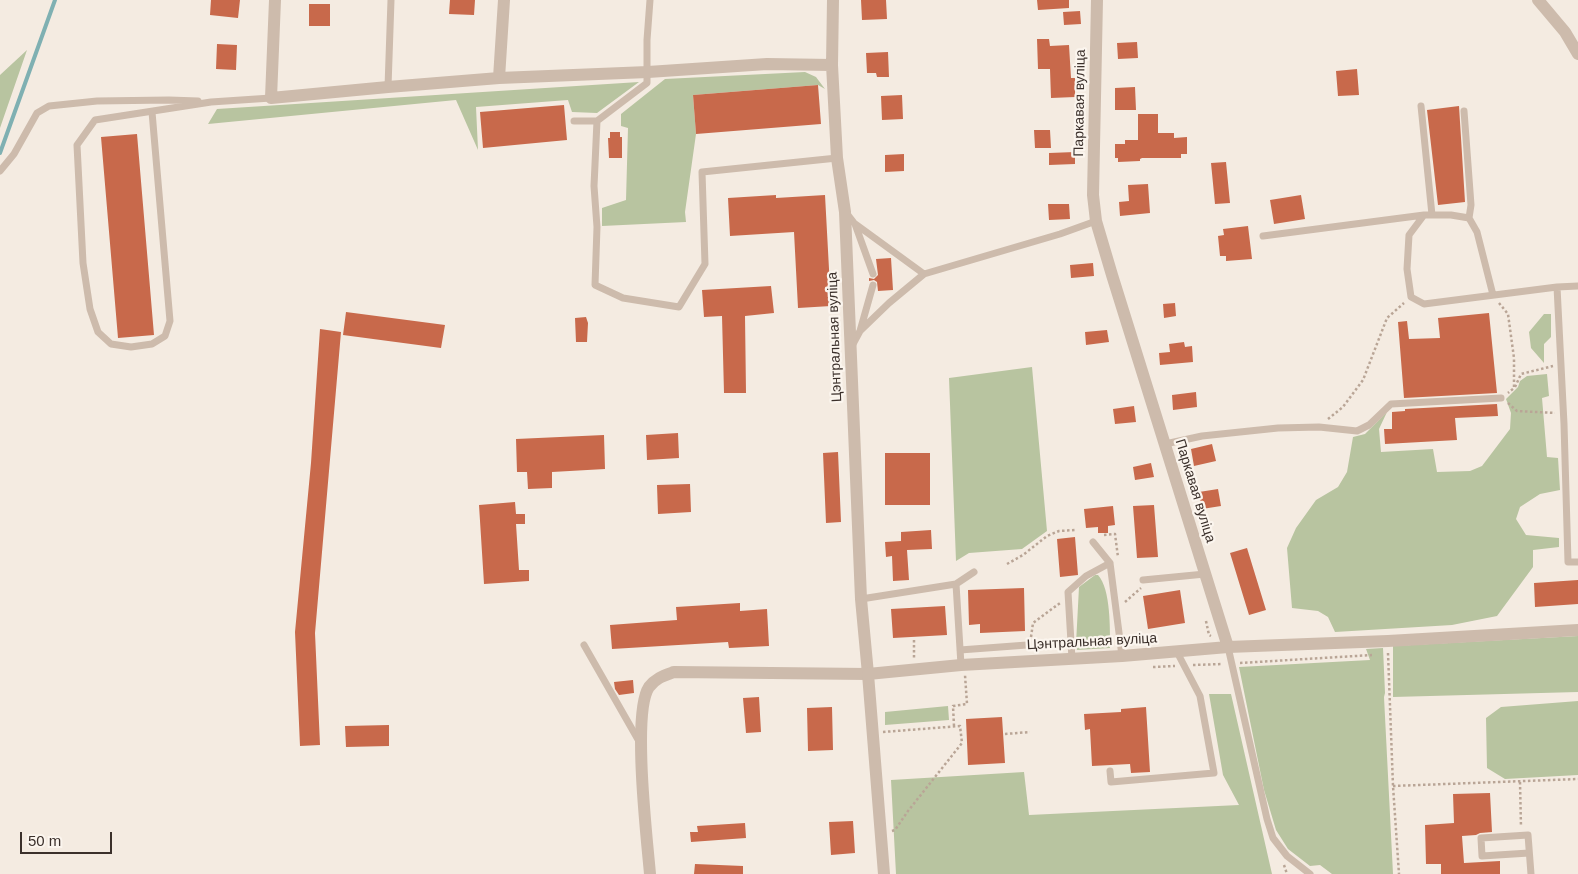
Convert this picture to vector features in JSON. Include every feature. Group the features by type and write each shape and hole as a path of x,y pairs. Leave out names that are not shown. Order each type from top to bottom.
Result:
{"street":[{"path":"275,0 271,98 499,78 648,72 767,64 832,65"},
{"path":"499,78 504,0"},
{"name":"Цэнтральная вуліца","path":"834,0 832,65 837,158 845,212 860,599 874,733 884,874"},
{"name":"Паркавая вуліца","path":"1097,0 1093,195 1096,220 1227,643"},
{"path":"1538,0 1565,32 1578,54"},
{"path":"1227,643 1388,641 1578,630"},
{"name":"Цэнтральная вуліца","path":"868,674 915,669 966,669 1177,652 1227,643"},
{"path":"650,874 641,746 642,706 648,689 658,677 674,672 868,674"}],"lane":[{"path":"388,87 391,0"},
{"path":"574,121 598,121 647,83 647,40 650,0"},
{"path":"152,112 170,321 165,336 152,344 131,347 111,344 98,332 90,309 83,263 77,145 95,120 211,102 271,98"},
{"path":"0,171 14,154 37,113 49,106 169,100 211,102"},
{"path":"1421,106 1432,215"},
{"path":"1464,111 1471,205 1469,218 1477,232 1493,295"},
{"path":"598,121 594,186 597,227 595,285 623,298 679,307 705,264 702,172 837,158"},
{"path":"845,212 854,223 924,274"},
{"path":"1424,215 1409,235 1407,269 1411,297 1424,304 1578,286"},
{"path":"1263,236 1424,215 1451,215 1469,218"},
{"path":"860,331 889,303 924,274 1053,236 1096,220"},
{"path":"854,223 872,274"},
{"path":"850,348 860,331 873,285"},
{"path":"1557,287 1564,413 1568,562 1578,562"},
{"path":"1165,444 1202,436 1278,428 1319,427 1357,431 1369,425 1390,404 1501,398"},
{"path":"1093,542 1110,563 1122,656"},
{"path":"1072,659 1068,592 1086,576 1110,563"},
{"path":"860,599 956,584 974,572"},
{"path":"1142,584 1205,574"},
{"path":"956,584 960,650 966,669"},
{"path":"1227,643 1273,838 1287,856 1310,874"},
{"path":"584,645 641,746"},
{"path":"960,650 1027,645"},
{"path":"1110,771 1111,782 1214,773 1200,696 1177,652"},
{"path":"1529,853 1482,856 1481,838 1528,835 1531,874"}],"path":[{"path":"1493,295 1508,314 1514,358 1514,388"},
{"path":"1319,427 1343,407 1363,380 1387,318 1411,297"},
{"path":"1561,364 1521,374 1514,388 1501,398 1517,411 1564,413"},
{"path":"1007,564 1023,555 1047,536 1059,531 1074,530"},
{"path":"1104,535 1115,534 1118,561"},
{"path":"1121,596 1122,605 1142,584"},
{"path":"1027,645 1032,635 1033,623 1068,597"},
{"path":"1205,617 1209,635 1227,643"},
{"path":"914,640 915,669"},
{"path":"1388,641 1393,786 1399,874"},
{"path":"1151,667 1388,654"},
{"path":"954,726 953,706 967,704 966,669"},
{"path":"874,733 960,726 962,743 895,830 882,834"},
{"path":"1005,734 1030,732"},
{"path":"1393,786 1578,779"},
{"path":"1520,782 1521,836"}],"green space":[{"path":"27,50 0,128 0,75"},
{"path":"805,72 816,77 825,89 818,85 693,95 696,134 685,212 686,222 602,226 602,208 626,200 628,128 621,126 621,114 665,79"},
{"path":"639,82 597,113 572,112 568,100 476,107 478,150 456,100 208,124 217,109"},
{"path":"1544,314 1551,314 1551,337 1544,344 1544,363 1531,348 1529,332"},
{"path":"1032,367 1047,531 1022,549 969,553 956,561 949,378"},
{"path":"1547,374 1549,396 1542,398 1547,457 1558,458 1560,490 1540,494 1520,507 1516,519 1526,535 1559,538 1559,547 1533,550 1533,567 1497,616 1452,625 1335,632 1328,617 1318,611 1292,608 1287,548 1296,528 1316,500 1338,487 1347,472 1353,437 1365,434 1387,412 1379,429 1381,452 1433,449 1437,472 1470,471 1482,466 1510,429 1511,413 1506,399 1518,387 1520,381 1527,376"},
{"path":"1095,575 1098,575 1102,581 1108,600 1110,648 1077,650 1079,587"},
{"path":"1578,636 1578,692 1393,697 1393,646"},
{"path":"1383,648 1393,874 1332,874 1320,865 1310,866 1288,849 1276,830 1264,790 1239,667 1370,660 1366,649"},
{"path":"1209,694 1231,694 1272,874 896,874 891,780 1024,772 1029,815 1239,805 1223,775"},
{"path":"1578,701 1578,775 1505,779 1487,768 1486,718 1501,707"},
{"path":"948,706 949,720 885,725 885,712"}],"building":[{"path":"211,0 240,0 238,18 210,15"},
{"path":"450,0 475,0 474,15 449,14"},
{"path":"861,0 886,0 887,19 862,20"},
{"path":"1037,0 1069,0 1069,8 1038,10"},
{"path":"309,4 330,4 330,26 309,26"},
{"path":"1080,11 1081,24 1064,25 1063,12"},
{"path":"1037,39 1049,39 1050,46 1069,45 1071,78 1075,78 1075,97 1051,98 1050,69 1038,69"},
{"path":"1137,42 1138,58 1118,59 1117,43"},
{"path":"217,44 237,45 236,70 216,69"},
{"path":"888,52 889,77 877,77 876,73 867,73 866,53"},
{"path":"1357,69 1359,95 1338,96 1336,71"},
{"path":"818,85 821,124 696,134 693,95"},
{"path":"1135,87 1136,110 1115,110 1115,88"},
{"path":"902,95 903,119 882,120 881,96"},
{"path":"564,105 567,140 483,148 480,112"},
{"path":"1459,106 1465,202 1438,205 1427,110"},
{"path":"1138,114 1158,114 1158,133 1174,133 1174,138 1187,137 1187,154 1181,154 1181,158 1142,158 1140,161 1118,162 1118,158 1115,158 1115,144 1125,144 1125,140 1138,140"},
{"path":"1034,130 1050,130 1051,148 1035,148"},
{"path":"610,132 620,132 620,137 622,137 622,158 609,158 608,138 610,138"},
{"path":"137,134 154,335 118,338 101,137"},
{"path":"1075,152 1075,164 1049,165 1049,153"},
{"path":"904,154 904,171 885,172 885,155"},
{"path":"1226,162 1230,203 1215,204 1211,163"},
{"path":"1148,184 1150,213 1120,216 1119,202 1129,201 1128,185"},
{"path":"776,195 776,198 825,195 831,306 798,308 794,232 730,236 728,198"},
{"path":"1301,195 1305,219 1274,224 1270,200"},
{"path":"1048,204 1069,204 1070,219 1049,220"},
{"path":"1248,226 1252,259 1226,261 1226,256 1220,256 1218,236 1224,235 1223,229"},
{"path":"891,258 893,290 878,291 877,282 874,280 869,281 869,278 874,279 878,275 876,259"},
{"path":"1093,263 1094,276 1071,278 1070,265"},
{"path":"771,286 774,313 745,316 746,393 724,393 722,316 704,317 702,290"},
{"path":"1175,303 1176,316 1164,318 1163,304"},
{"path":"346,312 445,325 441,348 343,335"},
{"path":"1489,313 1497,393 1404,398 1398,322 1407,321 1409,339 1440,338 1438,318"},
{"path":"586,317 588,323 587,342 576,342 575,318"},
{"path":"320,329 341,332 315,633 320,745 300,746 295,632 311,463"},
{"path":"1107,330 1109,342 1086,345 1085,332"},
{"path":"1184,342 1185,347 1192,346 1193,362 1160,365 1159,353 1170,352 1169,344"},
{"path":"1196,392 1197,407 1173,410 1172,395"},
{"path":"1497,404 1498,416 1455,418 1457,440 1385,444 1384,429 1392,429 1392,412 1405,411 1405,409"},
{"path":"1134,406 1136,422 1115,424 1113,409"},
{"path":"678,433 679,458 647,460 646,435"},
{"path":"604,435 605,469 552,472 552,488 528,489 527,472 517,472 516,439"},
{"path":"1212,444 1216,461 1194,466 1191,449"},
{"path":"838,452 841,522 826,523 823,453"},
{"path":"885,453 930,453 930,505 885,505"},
{"path":"1151,463 1154,477 1135,480 1133,467"},
{"path":"690,484 691,512 658,514 657,485"},
{"path":"1218,489 1221,506 1202,509 1199,492"},
{"path":"515,502 516,514 525,514 525,524 516,524 519,570 529,570 529,581 484,584 479,505"},
{"path":"1154,505 1158,557 1137,558 1133,506"},
{"path":"1113,506 1115,525 1108,526 1108,533 1098,533 1098,527 1086,528 1084,509"},
{"path":"931,530 932,549 907,550 909,580 893,581 892,556 886,557 885,542 901,541 901,532"},
{"path":"1075,537 1078,575 1060,577 1057,539"},
{"path":"1247,548 1266,610 1249,615 1230,553"},
{"path":"1578,580 1578,604 1535,607 1534,583"},
{"path":"1024,588 1025,631 980,633 980,624 969,625 968,590"},
{"path":"1180,590 1185,623 1148,629 1143,596"},
{"path":"740,603 740,611 767,609 769,646 729,648 728,642 612,649 610,625 677,620 676,607"},
{"path":"945,606 947,635 893,638 891,609"},
{"path":"633,680 634,693 619,695 615,689 614,682"},
{"path":"759,697 761,732 746,733 743,698"},
{"path":"832,707 833,750 808,751 807,708"},
{"path":"1146,707 1150,772 1131,773 1130,764 1092,766 1090,729 1085,730 1084,714 1121,712 1121,709"},
{"path":"1002,717 1005,763 968,765 966,719"},
{"path":"389,725 389,746 346,747 345,726"},
{"path":"1490,793 1492,832 1462,836 1464,863 1500,861 1500,874 1441,874 1441,864 1426,864 1425,825 1454,823 1453,794"},
{"path":"853,821 855,853 831,855 829,822"},
{"path":"745,823 746,838 691,842 690,832 698,832 697,826"},
{"path":"695,864 743,866 743,874 694,874"}],"waterway":[{"path":"0,153 55,0"}]}
